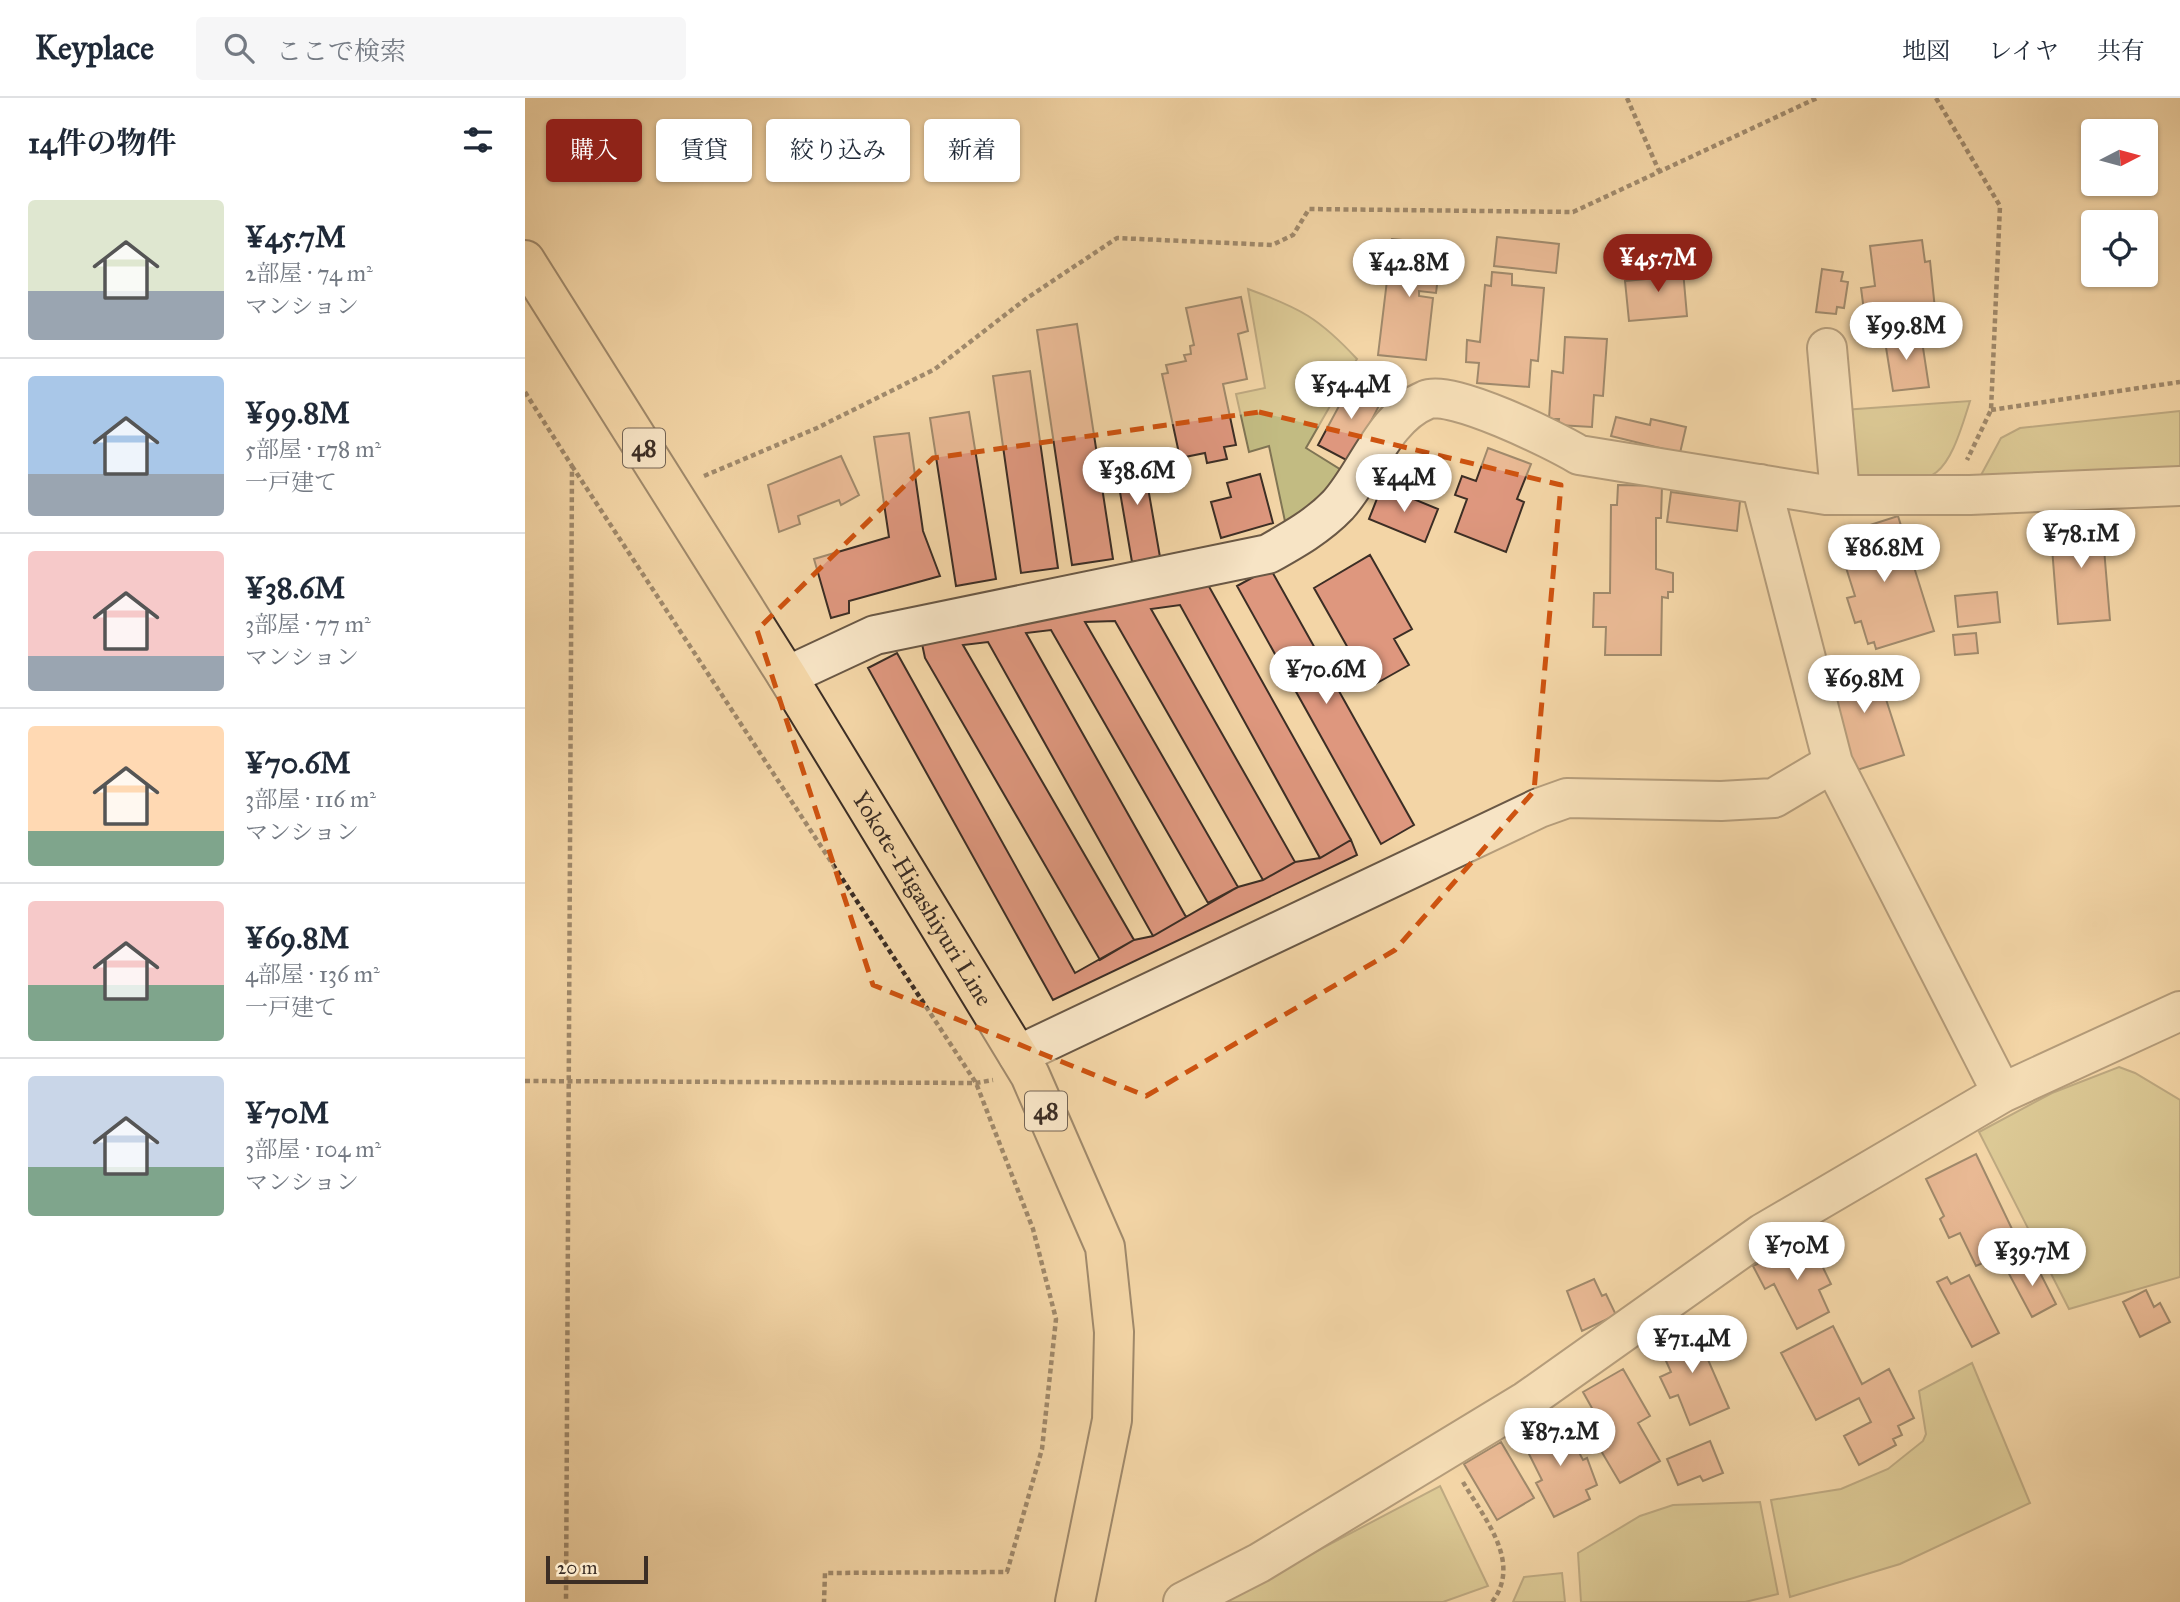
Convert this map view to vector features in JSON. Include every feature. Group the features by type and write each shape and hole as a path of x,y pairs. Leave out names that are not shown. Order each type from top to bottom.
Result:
{"main road":[{"name":"Yokote-Higashiyuri Line","path":"525,260 787,676 1024,1065 1105,1247 1114,1332 1112,1420 1075,1602"}],"street":[{"path":"1827,348 1840,494"},
{"path":"787,676 875,635 1268,554 1303,534 1337,505 1404,413 1428,399 1451,400 1543,434 1579,455 1840,494 1950,495 2180,486"},
{"path":"1761,484 1833,764 2003,1093"},
{"path":"1024,1065 1526,814 1567,798 1721,801 1774,798 1833,764"},
{"path":"1183,1602 1259,1563 1526,1401 1763,1233 2003,1093 2180,1010"}],"path":[{"path":"1627,98 1659,171"},
{"path":"671,491 817,428 935,369 1027,298 1117,239 1272,244 1293,235 1309,209 1573,212 1817,98"},
{"path":"1936,98 2000,206 1991,410 1950,495"},
{"path":"1991,410 2180,382"},
{"path":"525,392 976,1083 1033,1229 1056,1319 1042,1449 1007,1572 825,1573 824,1602"},
{"path":"565,1602 572,466"},
{"path":"525,1081 976,1083 1024,1065"},
{"path":"1444,1451 1501,1548 1504,1578 1492,1602"}],"highlighted area":[{"path":"1259,412 1561,485 1534,791 1395,950 1146,1096 873,985 757,630 933,458"}],"shaded area":[{"path":"1248,289 1308,316 1331,333 1357,359 1306,448 1346,473 1286,526 1269,446 1249,452 1236,394 1265,388"},
{"path":"1970,401 1951,452 1942,467 1931,476 1899,482 1847,483 1843,410"},
{"path":"2180,411 2180,470 1980,477 2001,438 2020,428"},
{"path":"2119,1067 2135,1073 2180,1100 2180,1277 2069,1309 1979,1132 2052,1093"},
{"path":"1972,1363 2030,1503 1900,1564 1790,1597 1771,1500 1841,1489 1888,1469 1923,1441 1926,1434 1919,1391"},
{"path":"1440,1486 1488,1586 1443,1602 1229,1602 1228,1598"},
{"path":"1760,1502 1778,1594 1745,1602 1581,1602 1578,1553 1640,1516 1673,1505"},
{"path":"1562,1573 1565,1602 1513,1602 1524,1577"}],"building":[{"path":"1497,237 1559,244 1556,273 1494,266"},
{"path":"1392,239 1442,244 1436,293 1419,291 1419,296 1433,298 1426,360 1378,355"},
{"path":"1922,240 1925,262 1930,261 1935,309 1930,310 1932,324 1881,330 1878,310 1864,311 1861,288 1875,286 1870,246"},
{"path":"1682,259 1687,316 1629,321 1625,281 1656,278 1655,270 1664,269 1664,260"},
{"path":"1822,269 1843,272 1841,281 1848,282 1844,308 1837,307 1836,314 1816,312"},
{"path":"1492,272 1512,274 1512,285 1544,288 1538,361 1531,360 1529,387 1477,383 1479,363 1466,362 1467,340 1480,342 1485,285 1491,286"},
{"path":"1241,297 1248,331 1238,334 1247,379 1223,384 1236,445 1224,447 1227,459 1207,463 1205,453 1180,458 1162,374 1168,373 1166,365 1186,361 1184,355 1191,354 1190,346 1194,345 1186,308"},
{"path":"1077,324 1113,559 1072,565 1037,330"},
{"path":"1912,331 1913,342 1922,341 1929,387 1893,391 1884,335"},
{"path":"1565,337 1607,339 1603,396 1594,395 1592,427 1558,425 1559,419 1549,419 1552,371 1563,373"},
{"path":"1030,371 1058,568 1021,573 993,376"},
{"path":"1353,380 1384,396 1350,462 1318,445"},
{"path":"969,412 996,579 956,586 930,418"},
{"path":"1616,417 1650,425 1651,419 1686,427 1680,453 1611,436"},
{"path":"909,433 923,531 940,576 849,601 849,613 831,618 814,559 889,537 874,437"},
{"path":"1488,448 1531,464 1517,499 1524,502 1506,552 1455,532 1467,499 1455,495 1462,476 1476,481"},
{"path":"1142,453 1160,557 1132,562 1114,457"},
{"path":"841,456 859,495 841,505 839,500 798,516 800,524 779,532 768,485"},
{"path":"1260,474 1273,523 1221,538 1211,502 1231,497 1227,483"},
{"path":"1618,485 1662,486 1661,518 1656,518 1656,569 1673,573 1673,592 1668,592 1668,598 1662,597 1661,655 1605,655 1606,627 1593,627 1594,593 1610,593 1611,505 1617,505"},
{"path":"1382,486 1438,509 1425,542 1369,519"},
{"path":"1671,492 1740,501 1737,531 1667,522"},
{"path":"2097,506 2098,525 2102,525 2110,620 2058,624 2051,535 2074,533 2072,508"},
{"path":"1898,516 1934,631 1876,649 1874,642 1868,644 1861,621 1855,623 1847,598 1855,596 1836,536"},
{"path":"1370,555 1412,629 1394,639 1409,665 1370,687 1314,588"},
{"path":"1270,568 1414,825 1381,844 1237,586"},
{"path":"1207,583 1351,840 1320,858 1180,605 1151,609 1295,862 1263,880 1115,621 1085,622 1238,887 1208,903 1051,630 1026,633 1186,917 1153,936 988,642 963,645 1134,940 1100,960 925,658 921,639"},
{"path":"1997,592 2000,622 1958,627 1955,596"},
{"path":"1976,633 1978,653 1955,655 1953,635"},
{"path":"897,653 1075,973 1134,940 1153,936 1238,887 1263,880 1295,862 1320,858 1351,840 1357,855 1053,1000 868,668"},
{"path":"1873,659 1904,755 1854,771 1824,675"},
{"path":"1976,1154 2024,1254 1998,1266 1994,1258 1976,1266 1960,1233 1949,1238 1940,1219 1944,1216 1926,1179"},
{"path":"1809,1239 1831,1284 1819,1290 1829,1312 1797,1329 1774,1284 1765,1289 1753,1266"},
{"path":"2033,1259 2056,1304 2032,1317 2008,1272"},
{"path":"1969,1275 1999,1333 1972,1347 1937,1282 1947,1277 1951,1284"},
{"path":"1594,1279 1602,1296 1606,1294 1616,1315 1582,1331 1567,1291"},
{"path":"2146,1290 2154,1307 2160,1303 2170,1322 2140,1337 2123,1302"},
{"path":"1699,1323 1705,1336 1699,1339 1729,1408 1690,1425 1678,1395 1670,1398 1660,1377 1671,1372 1657,1341"},
{"path":"1833,1326 1862,1384 1889,1369 1914,1418 1898,1426 1902,1435 1893,1439 1896,1445 1859,1465 1844,1436 1871,1422 1859,1398 1816,1420 1781,1353"},
{"path":"1623,1369 1650,1416 1638,1423 1660,1461 1620,1483 1597,1444 1605,1440 1594,1420 1597,1417 1583,1392"},
{"path":"1562,1420 1583,1460 1587,1458 1597,1485 1586,1490 1590,1499 1554,1517 1536,1483 1542,1480 1522,1440"},
{"path":"1710,1441 1723,1473 1703,1481 1700,1476 1678,1485 1667,1459"},
{"path":"1501,1442 1534,1498 1497,1520 1464,1464"}]}
